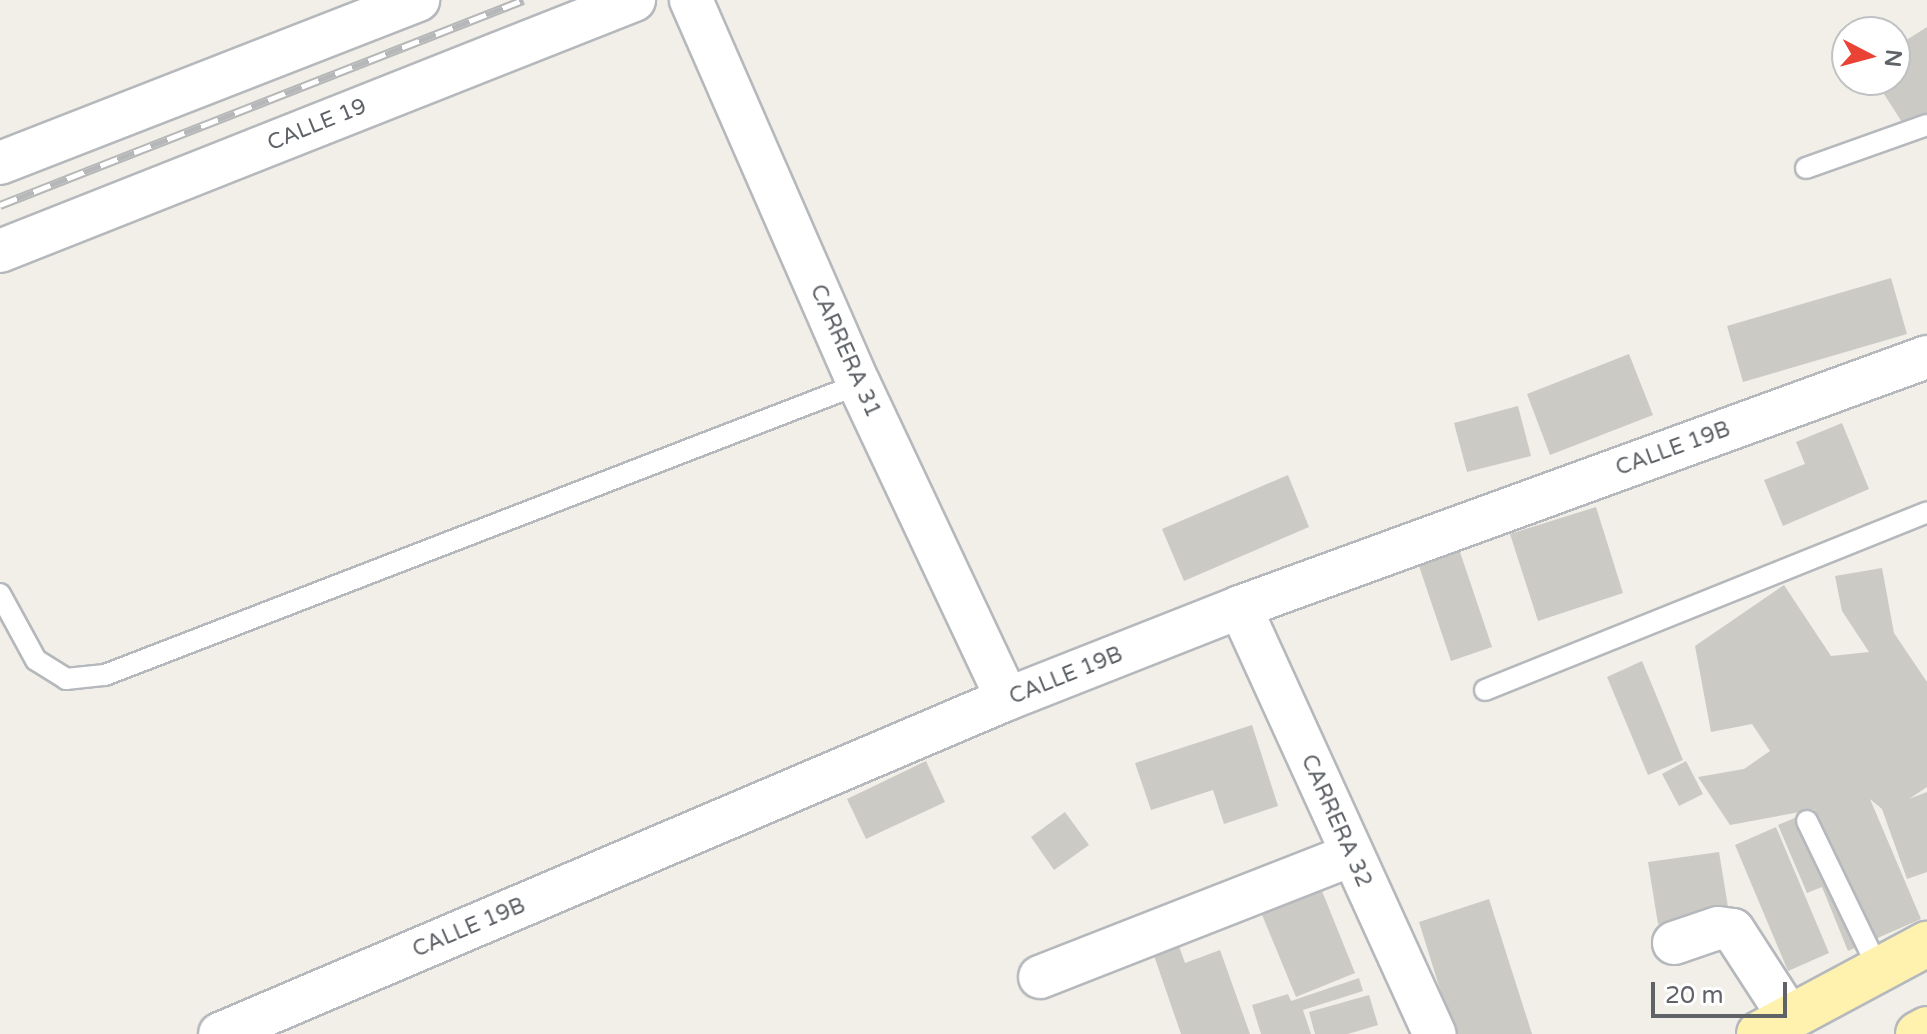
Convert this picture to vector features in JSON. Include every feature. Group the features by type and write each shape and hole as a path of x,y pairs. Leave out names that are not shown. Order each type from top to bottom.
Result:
{"main road":[{"path":"1774,1026 1927,944"},
{"path":"1918,1034 1927,1029"}],"street":[{"path":"0,163 418,0"},
{"name":"CALLE 19","path":"0,251 634,0"},
{"name":"CARRERA 31","path":"691,0 859,384 1007,699"},
{"name":"CALLE 19B","path":"220,1034 1007,699 1240,607 1927,357"},
{"name":"CARRERA 32","path":"1240,607 1435,1034"},
{"path":"1040,977 1351,855"},
{"path":"1674,943 1718,928 1733,930 1774,1026"}],"lane":[{"path":"1806,168 1927,125"},
{"path":"0,594 36,660 66,679 105,675 859,384"},
{"path":"1485,690 1927,512"},
{"path":"1807,821 1879,970"}],"building":[{"path":"1927,27 1927,117 1907,130 1885,96 1911,96 1911,37"},
{"path":"1891,278 1907,334 1743,382 1727,326"},
{"path":"1629,354 1653,415 1550,455 1527,394"},
{"path":"1518,406 1531,456 1467,472 1454,423"},
{"path":"1842,423 1869,489 1783,526 1764,480 1805,464 1796,442"},
{"path":"1288,475 1309,527 1184,581 1162,529"},
{"path":"1596,507 1623,593 1538,621 1510,534"},
{"path":"1458,546 1492,647 1451,661 1417,560"},
{"path":"1882,568 1894,633 1927,682 1927,787 1909,799 1927,792 1927,872 1907,879 1882,809 1870,799 1921,919 1848,951 1822,887 1807,893 1778,825 1816,809 1730,825 1698,777 1744,769 1770,751 1752,724 1711,732 1695,646 1784,585 1831,656 1869,652 1842,611 1835,576"},
{"path":"1642,661 1683,760 1648,775 1607,677"},
{"path":"1252,725 1278,806 1224,824 1213,790 1151,810 1135,763"},
{"path":"926,761 945,802 866,839 847,799"},
{"path":"1686,761 1703,794 1679,806 1662,774"},
{"path":"1065,812 1089,845 1054,870 1031,837"},
{"path":"1776,827 1829,953 1788,971 1735,845"},
{"path":"1719,852 1729,913 1658,924 1648,862"},
{"path":"1318,881 1355,973 1296,997 1258,905"},
{"path":"1489,899 1532,1034 1454,1034 1419,922"},
{"path":"1175,935 1185,963 1220,950 1250,1034 1181,1034 1150,944"},
{"path":"1359,978 1363,991 1303,1010 1311,1034 1261,1034 1252,1005 1288,994 1291,1001"},
{"path":"1369,995 1378,1025 1348,1034 1315,1034 1309,1012"}],"railway":[{"path":"0,205 523,0"}]}
